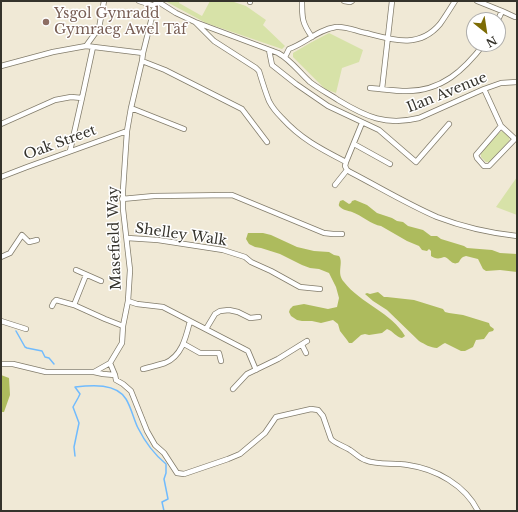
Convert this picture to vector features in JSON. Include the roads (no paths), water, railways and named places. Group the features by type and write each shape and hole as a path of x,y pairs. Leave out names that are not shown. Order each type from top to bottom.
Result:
{"street":[{"path":"86,46 99,28 104,1"},
{"name":"Ilan Avenue","path":"139,1 156,3 195,22 285,57 310,82 327,94 376,119 387,121 408,121 419,118 484,89 502,83 517,81"},
{"path":"302,1 303,22 312,37"},
{"path":"344,1 352,1"},
{"path":"382,89 392,1"},
{"path":"285,57 289,49 297,46 322,30 337,27 388,39 411,41 419,39 435,29 455,1"},
{"path":"477,1 515,17"},
{"name":"Masefield Way","path":"1,364 13,364 46,372 94,372 110,363 122,343 123,326 128,301 130,270 122,199 126,163 127,131 143,53 156,3"},
{"path":"195,22 214,41 259,71 269,101 293,130 310,143 346,162"},
{"path":"1,66 53,52 86,46 143,53"},
{"path":"70,152 93,47"},
{"path":"269,50 272,65 328,106 379,130 416,162 448,124"},
{"path":"370,88 408,91 425,89 444,82 460,71 478,52"},
{"path":"142,61 165,70 242,109 267,142"},
{"path":"484,89 502,126 516,139 489,166 484,166 477,158 476,154 502,126"},
{"path":"1,124 55,100 71,97 82,98"},
{"path":"131,108 184,129"},
{"path":"362,122 346,162 345,166 347,170 437,217 484,232 517,236"},
{"name":"Oak Street","path":"1,177 127,131"},
{"path":"354,144 390,164"},
{"path":"335,184 347,170"},
{"path":"122,199 154,196 232,195 324,233 342,234"},
{"path":"1,257 10,253 22,235 29,242 37,240"},
{"name":"Shelley Walk","path":"127,238 158,240 223,250 244,257 300,287 320,289"},
{"path":"76,270 101,281"},
{"path":"74,305 86,275"},
{"path":"52,306 56,300 74,305 123,326"},
{"path":"128,301 137,304 163,307 248,351 256,370"},
{"path":"206,330 215,314 220,311 229,310 238,312 250,318 259,317"},
{"path":"1,321 26,329"},
{"path":"150,373 145,368 166,362 176,354 184,344 190,321"},
{"path":"234,389 247,374 307,341"},
{"path":"184,344 200,353 219,353 221,361"},
{"path":"302,345 306,353"},
{"path":"110,363 116,380 124,384 131,391 147,431 177,473 184,474 240,454 265,433 276,417 311,409 318,410 324,416 333,442 350,450 366,461 387,464 407,464 425,469 447,478 466,493 478,511"},
{"path":"94,372 115,375"}],"waterway":[{"path":"16,331 25,347 42,351 45,357 49,358 54,364"},
{"path":"75,456 74,447 79,423 73,407 80,394 75,387 103,386 116,390 126,399 138,428 147,443 158,457 166,464 164,479 168,499 162,502 164,511"}],"place":[{"name":"Ysgol Gynradd Gymraeg Awel Tâf","path":"46,22"}]}
